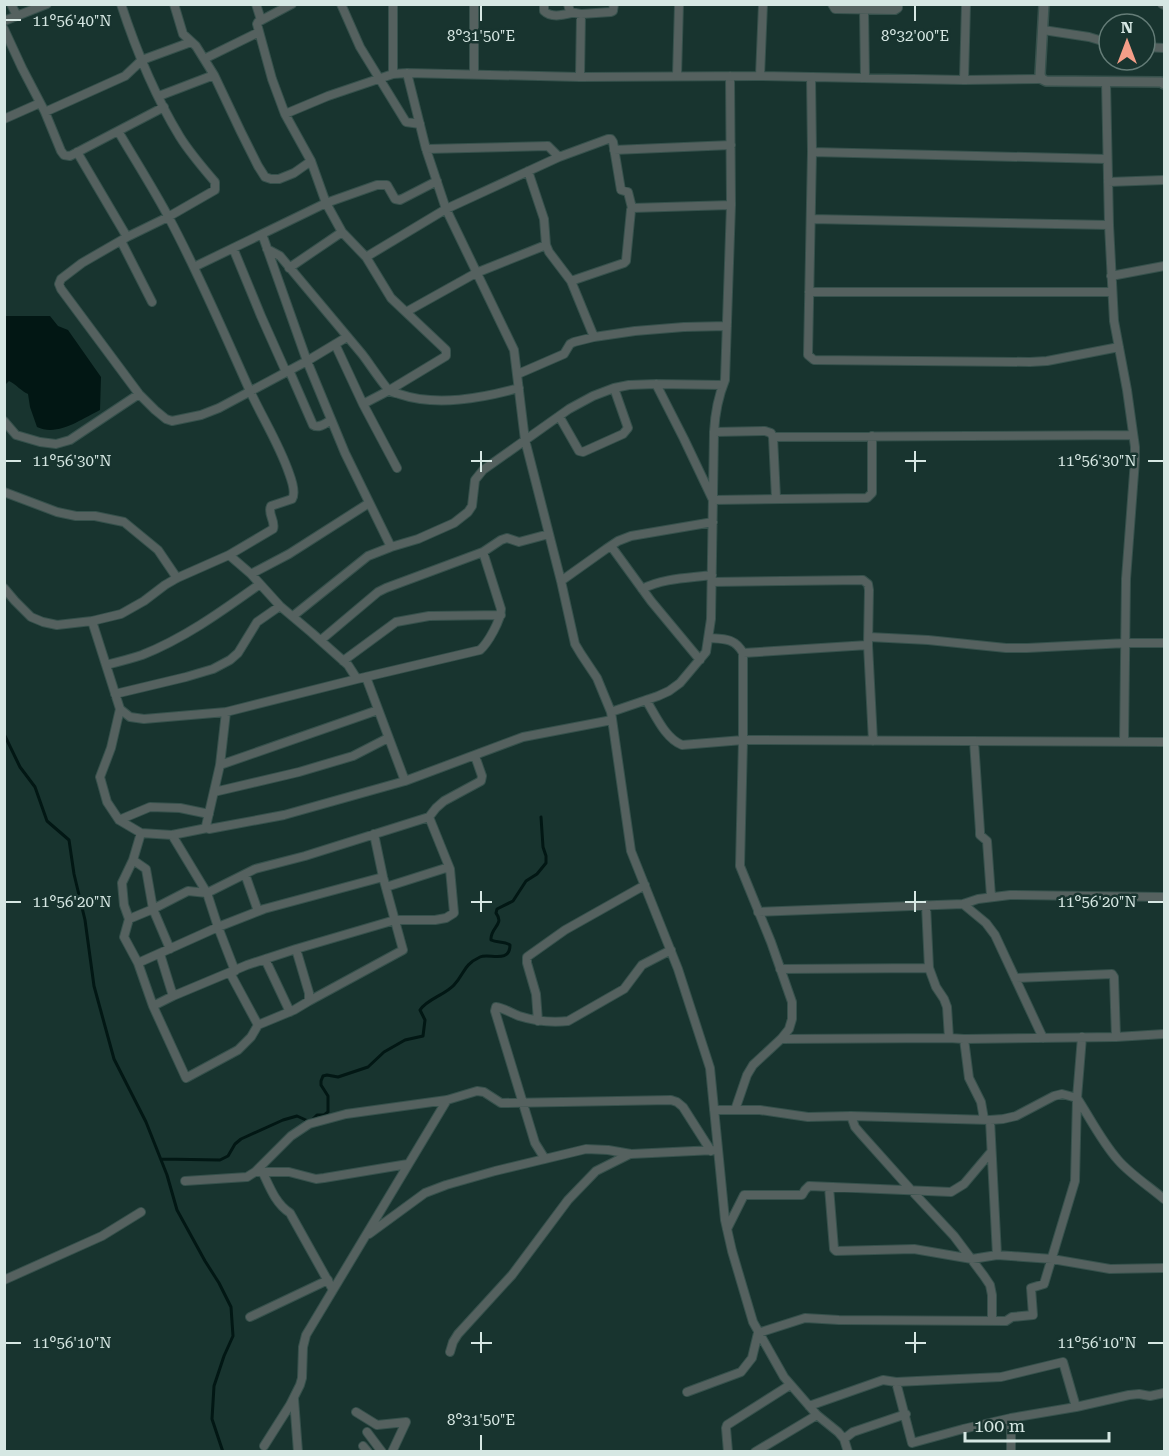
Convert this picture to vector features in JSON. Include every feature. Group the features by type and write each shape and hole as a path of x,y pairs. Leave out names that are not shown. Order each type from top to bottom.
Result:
{"street":[{"path":"11,4 17,16"},
{"path":"4,21 47,4"},
{"path":"121,4 133,39 164,107 181,138 216,186 215,190 82,263 61,279 59,284 61,289 139,393 154,410 172,421 201,415 219,408 347,337"},
{"path":"174,4 183,34 196,46 214,75 240,132 265,177 279,179 294,173 310,161"},
{"path":"256,4 261,20"},
{"path":"292,4 257,22 272,80 285,114 310,161 326,203 342,232 366,257 386,290 447,353 446,356 363,404"},
{"path":"341,4 360,47 406,122 420,124"},
{"path":"393,4 393,74"},
{"path":"474,4 474,74"},
{"path":"543,4 544,11 548,14 560,15 611,12 614,11 614,4"},
{"path":"568,4 569,10 576,14"},
{"path":"677,76 679,4"},
{"path":"760,76 763,4"},
{"path":"832,4 835,9 895,10 898,4"},
{"path":"964,80 966,4"},
{"path":"1042,79 1040,75 1044,4"},
{"path":"864,9 865,78"},
{"path":"576,14 580,77"},
{"path":"4,29 64,155 70,156 164,107"},
{"path":"1042,30 1097,39"},
{"path":"204,59 259,32"},
{"path":"45,112 125,76 142,60 191,42"},
{"path":"285,114 381,78 407,73 580,77 1042,79 1047,81 1164,83 1164,78"},
{"path":"407,73 426,149 446,209 514,350 525,440 575,644 597,678 611,716 629,841 671,950 710,1068 714,1110 714,1150 727,1229 753,1322 790,1386 817,1415 838,1431 844,1439 848,1452"},
{"path":"159,96 214,75"},
{"path":"92,621 120,709 111,748 100,777 107,802 119,820 141,833 172,835 284,815 405,781 533,734 611,716 669,691 680,683 706,652 711,619 714,432 716,409 725,380 727,326 730,76"},
{"path":"811,77 812,152 808,355 814,360 1030,362 1047,361 1119,347"},
{"path":"1106,82 1114,321 1127,390 1135,460 1126,579 1124,742"},
{"path":"4,119 40,103"},
{"path":"4,588 32,617 43,622 57,625 92,621 122,614 177,578 229,555 273,529 271,506 294,497 289,473 194,267 118,131"},
{"path":"366,257 446,209 559,157 611,139 621,190 628,192 632,208 626,261 570,281"},
{"path":"426,149 548,146 559,157"},
{"path":"614,150 730,146"},
{"path":"77,152 124,239 152,302"},
{"path":"812,152 1107,159"},
{"path":"528,171 544,219 546,245 570,281 594,337"},
{"path":"1108,182 1164,180"},
{"path":"194,267 326,203 384,184 387,185 395,199 400,200 437,181"},
{"path":"632,208 636,206 730,205"},
{"path":"811,219 1109,225"},
{"path":"289,268 342,232"},
{"path":"262,234 307,360 345,453 390,547"},
{"path":"406,312 476,273 546,245"},
{"path":"233,248 261,316 313,425 319,427 332,420"},
{"path":"267,249 280,256 375,370 388,391 415,400 437,400 478,398 519,388"},
{"path":"1112,276 1164,266"},
{"path":"809,292 1112,292"},
{"path":"518,374 564,354 574,342 594,337 684,327 727,326"},
{"path":"334,344 397,468"},
{"path":"656,384 713,500"},
{"path":"292,616 368,556 418,539 454,523 472,506 475,480 483,471 560,416 593,396 629,385 723,385"},
{"path":"560,416 579,452 584,452 623,434 628,428 614,388"},
{"path":"4,422 16,435 56,444 70,440 139,393"},
{"path":"714,432 765,431 771,433 774,437 776,498"},
{"path":"774,437 1133,435"},
{"path":"713,500 867,498 872,493 872,436"},
{"path":"4,492 57,512 124,522 158,550 177,578"},
{"path":"251,574 289,554 369,504"},
{"path":"561,581 618,541 713,522"},
{"path":"321,640 378,592 483,552 501,540 507,538 519,542 549,534"},
{"path":"610,546 700,660"},
{"path":"120,709 130,717 144,719 226,712 480,650 501,615 483,552"},
{"path":"229,555 251,574 280,606 321,640 361,678 378,710 405,781"},
{"path":"642,589 665,581 712,579 862,580 868,584 869,590 868,641 873,741"},
{"path":"106,665 139,656 163,646 208,621 260,584"},
{"path":"115,694 186,677 213,669 230,660 238,653 257,622 280,606"},
{"path":"344,661 396,622 429,616 501,615"},
{"path":"709,638 728,640 736,644 743,653 740,866 771,942 792,1002 792,1019 789,1029 753,1065 747,1075 735,1110"},
{"path":"743,653 868,641 928,640 1006,648 1164,643"},
{"path":"646,700 666,732 675,742 682,745 743,740 1164,742"},
{"path":"220,765 378,710"},
{"path":"207,828 220,765 226,712"},
{"path":"214,792 299,772 352,756 388,738"},
{"path":"974,741 980,834 987,842 991,896"},
{"path":"129,919 188,891 207,893 255,869 305,856 429,817 444,801 481,781 482,776 475,756"},
{"path":"119,820 150,807 180,808 209,814"},
{"path":"153,1006 265,959 296,949 395,920 446,918 454,913 449,867 429,817"},
{"path":"141,833 133,860 122,883 124,905 129,919 124,937 138,963 153,1006 186,1078 238,1050 251,1037 258,1025 290,1012 403,950 374,834"},
{"path":"172,835 207,893 233,972 258,1025"},
{"path":"133,860 146,869 153,909 170,949"},
{"path":"386,887 449,867"},
{"path":"245,874 258,911"},
{"path":"138,963 258,911 383,877"},
{"path":"538,1021 538,1002 527,957 565,930 645,885"},
{"path":"758,912 963,904 991,896 1010,895 1164,897"},
{"path":"963,904 986,923 995,935 1042,1038"},
{"path":"926,905 929,968 947,1007 948,1038"},
{"path":"296,949 309,993 309,1001"},
{"path":"545,1159 535,1143 495,1009 499,1007 538,1021 559,1022 573,1019 624,989 642,965 671,950"},
{"path":"160,954 173,996"},
{"path":"265,959 290,1012"},
{"path":"780,969 929,968"},
{"path":"1015,978 1112,974 1114,977 1116,1037"},
{"path":"781,1039 1042,1038 1164,1034"},
{"path":"758,1333 805,1318 1006,1321 1012,1317 1033,1315 1031,1288 1044,1284 1075,1181 1077,1098 1082,1037"},
{"path":"964,1039 969,1078 987,1119 992,1152 997,1255"},
{"path":"259,1173 291,1136 309,1124 346,1114 447,1100 477,1091 484,1092 501,1104 671,1100 682,1107 714,1150"},
{"path":"714,1110 775,1111 808,1118 851,1116 1003,1119 1016,1116 1053,1096 1062,1094 1077,1098 1118,1160 1164,1199"},
{"path":"264,1446 294,1398 302,1378 303,1347 306,1335 447,1100"},
{"path":"851,1116 855,1127 954,1236 990,1285 992,1321"},
{"path":"365,1236 425,1193 495,1171 585,1149 631,1154 714,1150"},
{"path":"727,1229 744,1195 802,1195 809,1186 951,1192 964,1184 992,1152"},
{"path":"450,1352 458,1334 512,1275 568,1200 596,1171 631,1154"},
{"path":"184,1181 289,1172 316,1179 408,1164"},
{"path":"259,1173 278,1203 290,1213 333,1290"},
{"path":"830,1187 834,1249 836,1251 914,1249 972,1259 997,1255 1052,1258 1110,1269 1164,1268"},
{"path":"4,1280 102,1236 141,1212"},
{"path":"250,1317 328,1280"},
{"path":"687,1392 741,1372 752,1358 758,1333"},
{"path":"809,1406 883,1380 896,1382 1001,1377 1063,1362 1077,1407"},
{"path":"896,1382 912,1443 1011,1418 1077,1407 1129,1395 1164,1394"},
{"path":"728,1452 727,1425 790,1386"},
{"path":"294,1398 298,1452"},
{"path":"356,1412 377,1425 406,1422 392,1452"},
{"path":"844,1439 853,1432 906,1414"},
{"path":"755,1452 817,1415"},
{"path":"1011,1418 1011,1452"},
{"path":"367,1432 382,1452"}],"shaded area":[{"path":"5,316 50,316 58,326 68,330 101,377 100,410 61,428 45,430 37,427 28,394 9,381 5,385"}],"waterway":[{"path":"4,734 20,767 35,787 47,821 69,840 85,920 94,986 114,1059 146,1122 167,1175 177,1210 231,1307 233,1336 214,1386 212,1419 223,1452"},
{"path":"161,1159 220,1160 228,1156 241,1139 283,1120 297,1116 308,1121 317,1115 324,1115 328,1112 328,1096 321,1085 323,1076 338,1077 368,1067 384,1052 405,1040 423,1036 425,1020 420,1010 423,1006 458,981 467,966 474,960 484,956 503,956 509,951 510,945 491,940 499,920 496,913 497,909 513,901 526,881 537,874 546,863 541,817"}]}
